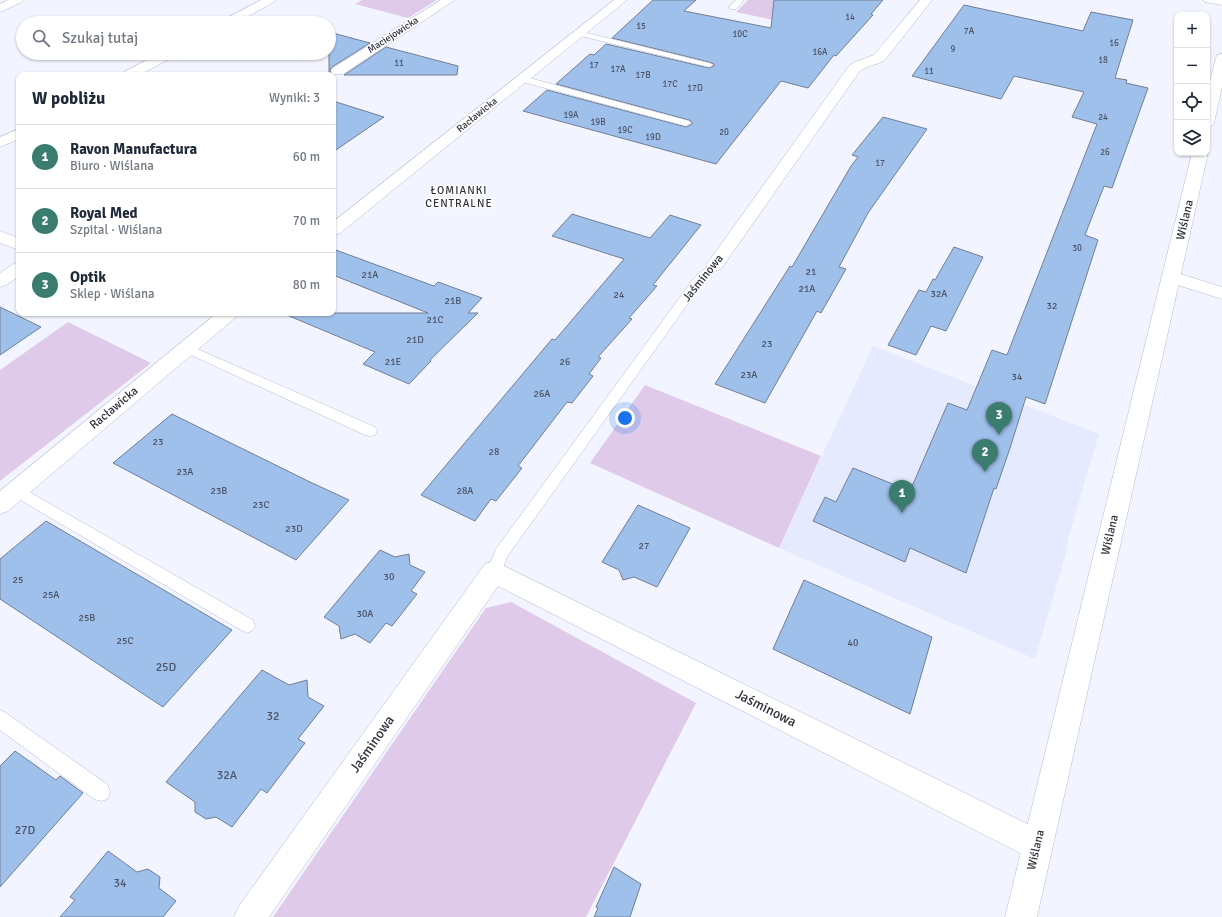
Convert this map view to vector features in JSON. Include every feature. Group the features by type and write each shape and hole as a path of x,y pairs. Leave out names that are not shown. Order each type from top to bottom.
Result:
{"street":[{"path":"0,8 18,0"},
{"path":"240,16 270,0"},
{"name":"Maciejowicka","path":"338,71 449,0"},
{"name":"Racławicka","path":"336,228 621,0"},
{"name":"Jaśminowa","path":"715,265 854,69 860,65 879,58 926,0"},
{"path":"1209,0 1222,2"},
{"path":"1208,120 1222,58"},
{"path":"135,72 157,60"},
{"path":"0,143 16,135"},
{"name":"Wiślana","path":"1021,917 1199,156"},
{"path":"0,236 16,244"},
{"path":"0,281 16,270"},
{"path":"1171,277 1222,293"},
{"name":"Racławicka","path":"0,504 225,316"},
{"name":"Jaśminowa","path":"250,917 494,572 1037,845"}],"lane":[{"path":"732,7 740,0"},
{"path":"579,33 709,65"},
{"path":"522,79 686,123"},
{"name":"Jaśminowa","path":"494,572 501,554 510,541 698,281 715,265"},
{"path":"186,348 370,431"},
{"path":"17,491 247,625"},
{"path":"0,719 101,792"}],"shaded area":[{"path":"362,0 437,0 408,18 355,4"},
{"path":"748,0 808,0 787,23 736,12"},
{"path":"68,322 151,363 0,481 0,370"},
{"path":"873,346 1099,434 1035,659 779,548"},
{"path":"645,385 821,456 779,548 590,463"},
{"path":"511,602 696,703 586,917 273,917 486,608"}],"building":[{"path":"653,0 696,0 684,11 771,28 774,0 883,0 871,14 873,15 836,56 834,55 808,88 781,81 716,164 523,111 547,90 686,127 692,124 689,120 556,84 590,54 594,55 606,44 709,68 714,66 714,64 709,62 612,38"},
{"path":"964,5 1083,31 1091,12 1133,20 1115,78 1127,80 1126,83 1148,88 1112,188 1104,186 1085,235 1098,240 1045,404 1026,397 1010,448 996,489 994,488 966,573 910,548 905,562 813,521 825,497 836,502 853,468 910,491 948,403 967,410 992,350 1007,355 1097,124 1072,117 1084,92 1014,76 1001,99 912,76"},
{"path":"336,34 370,43 332,67 330,70 331,72 329,72 329,60 336,60"},
{"path":"386,47 458,66 457,75 344,75"},
{"path":"336,102 384,117 336,150"},
{"path":"883,117 927,129 868,213 839,267 846,269 821,313 817,311 765,403 715,384 790,266 792,267 851,166 858,157 852,155"},
{"path":"572,214 650,238 670,215 701,225 653,285 657,286 629,318 632,319 598,357 601,358 589,374 593,376 572,403 567,402 518,466 522,468 496,501 491,499 475,521 421,495 552,339 555,340 624,259 552,236"},
{"path":"954,247 983,257 946,331 931,326 916,355 888,345 919,290 926,292 933,279 935,280"},
{"path":"336,250 434,286 438,282 482,298 468,313 478,313 430,360 431,361 409,384 363,364 375,352 289,316 336,316 336,313 428,313 336,276"},
{"path":"0,307 41,327 0,355"},
{"path":"172,414 349,500 296,560 113,463"},
{"path":"638,505 690,528 657,587 634,577 623,580 619,570 602,562"},
{"path":"46,521 232,630 163,707 0,599 0,559"},
{"path":"380,550 395,557 409,554 410,565 425,572 411,591 417,594 392,626 386,623 370,643 355,634 341,639 339,626 324,617"},
{"path":"804,580 932,637 910,714 773,649"},
{"path":"262,670 289,685 307,680 308,697 324,706 298,739 305,743 267,793 261,789 232,827 216,817 206,819 195,812 195,802 166,782"},
{"path":"15,751 56,780 60,776 83,793 0,887 0,766"},
{"path":"108,851 137,872 148,869 160,877 159,888 176,901 163,917 60,917 75,900 70,897"},
{"path":"614,867 641,884 630,917 594,917 598,908 596,907"}],"place":[{"name":"Optik","path":"999,435"},
{"name":"Royal Med","path":"985,472"},
{"name":"Ravon Manufactura","path":"902,513"}],"district":[{"name":"ŁOMIANKI CENTRALNE","path":"459,196"}]}
